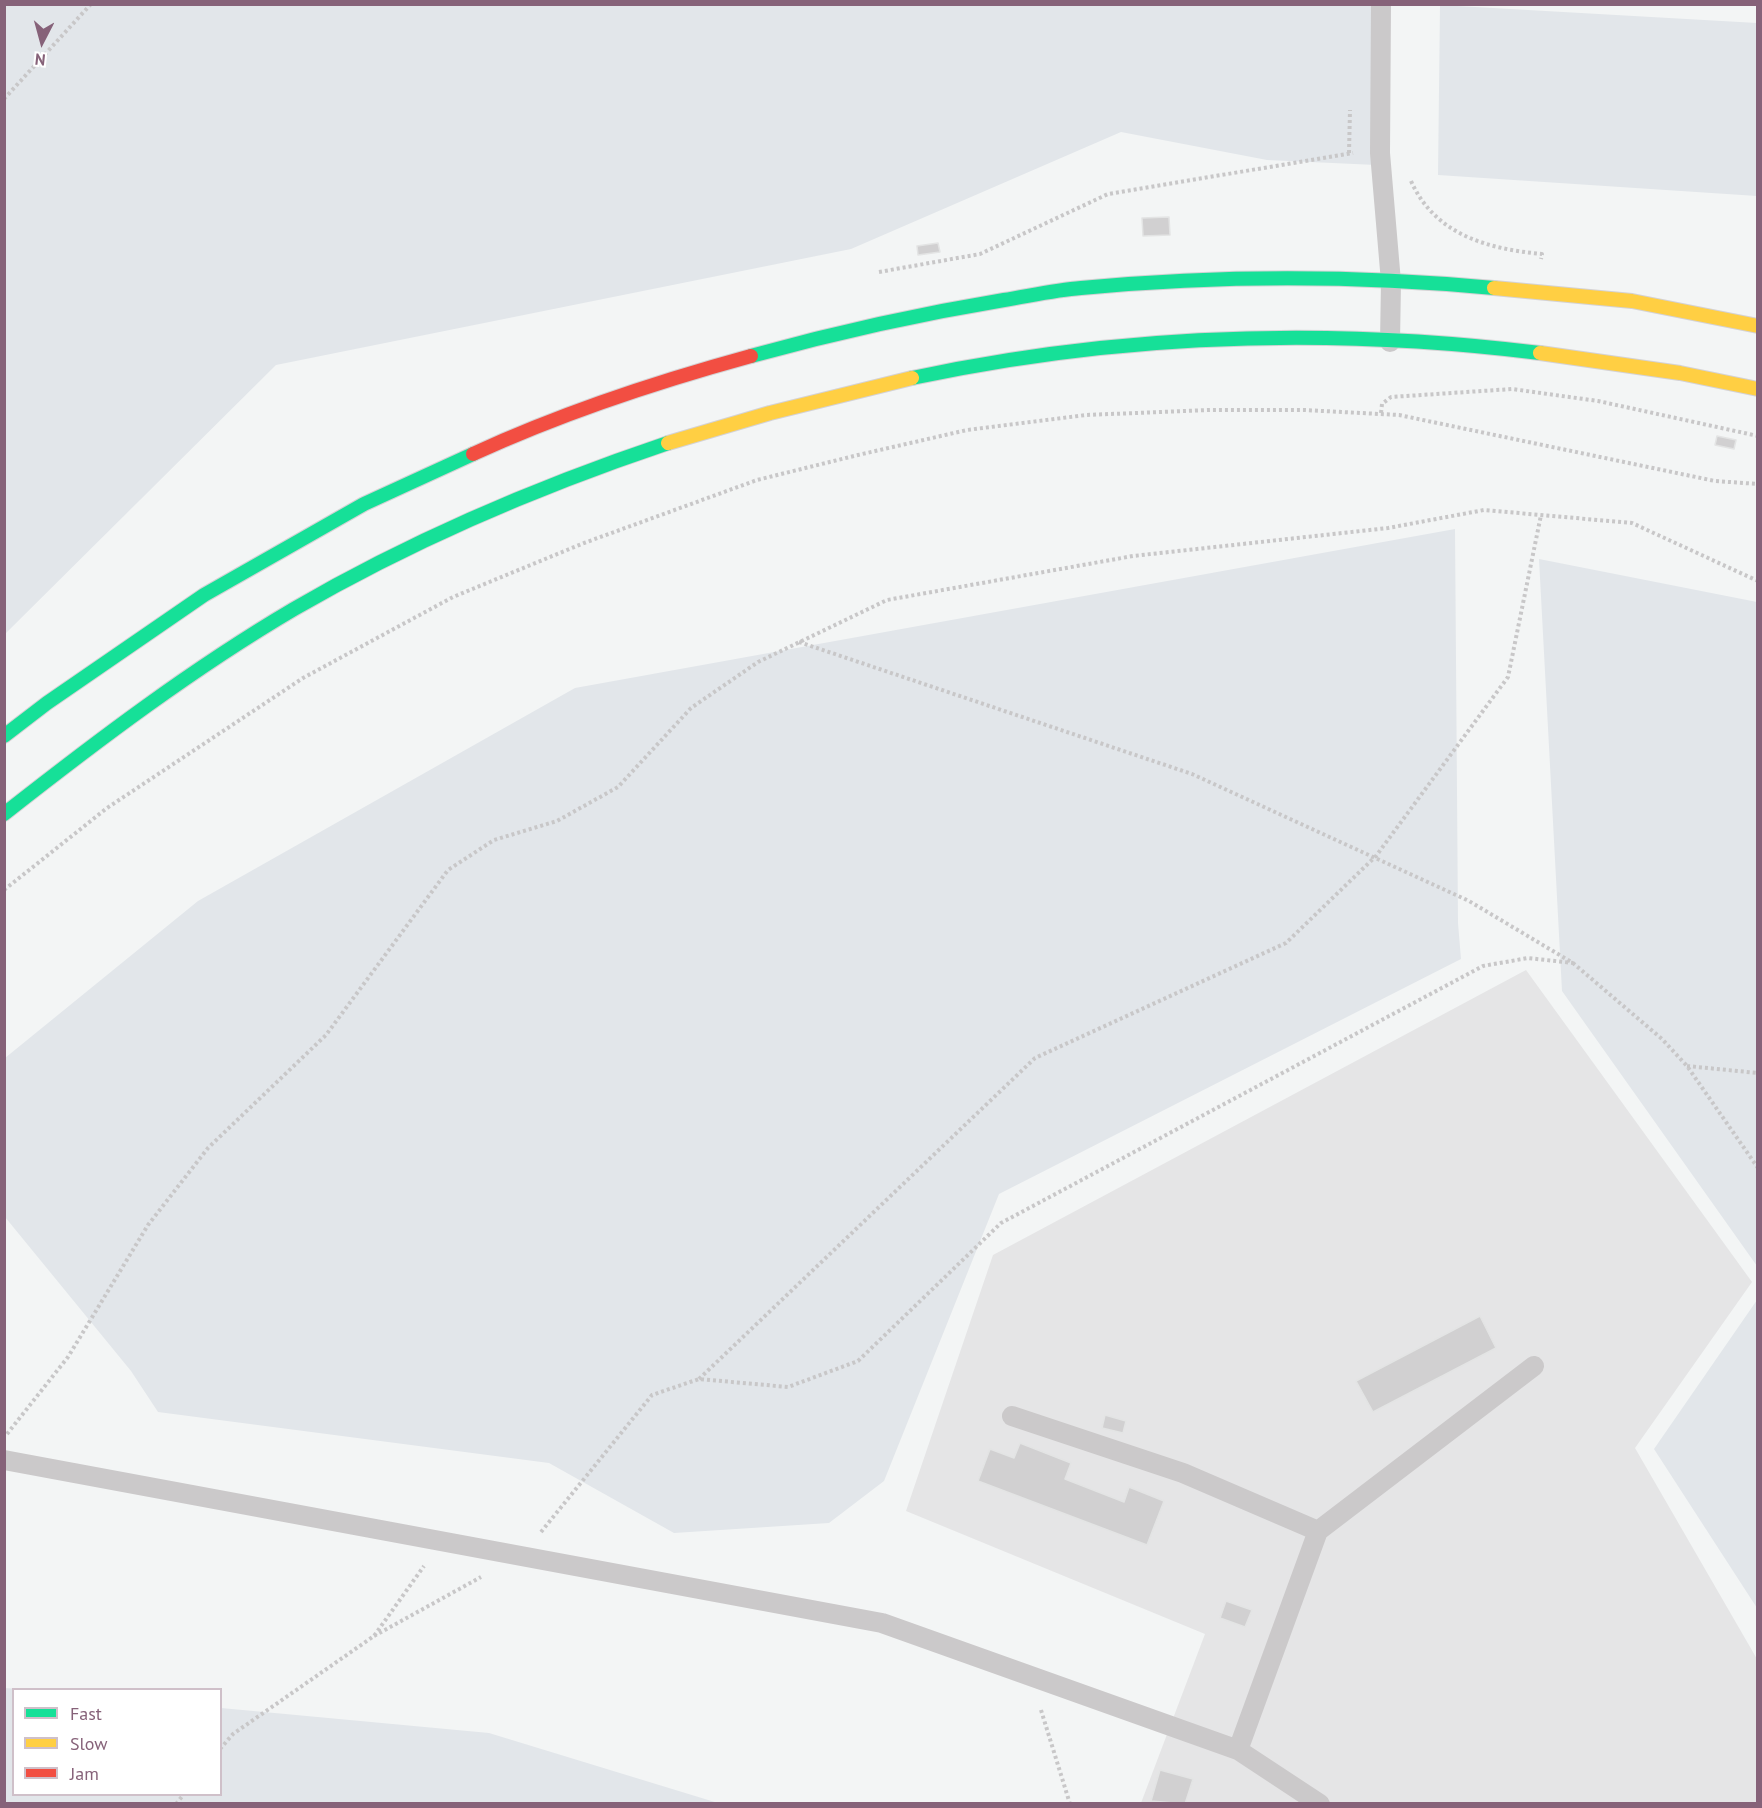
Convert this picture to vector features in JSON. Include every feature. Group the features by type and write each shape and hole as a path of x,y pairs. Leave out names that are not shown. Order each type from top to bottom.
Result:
{"main road":[{"path":"4,736 46,703 204,595 364,504 530,428 682,375 815,338 937,311 1079,288 1229,279 1453,284 1632,301 1758,326"},
{"path":"4,814 102,737 291,611 446,530 586,471 747,418 849,391 984,364 1103,346 1231,340 1339,339 1533,353 1696,375 1758,389"}],"lane":[{"path":"1381,4 1380,153 1391,282 1390,342"},
{"path":"1238,1750 1318,1531 1534,1366"},
{"path":"1012,1416 1183,1473 1318,1531"},
{"path":"4,1460 882,1623 1238,1750 1320,1803"}],"path":[{"path":"4,99 91,4"},
{"path":"879,272 980,254 1108,194 1349,153 1403,153 1416,192 1440,222 1470,239 1503,250 1542,254 1541,269"},
{"path":"1381,413 1382,404 1391,397 1512,389 1598,401 1758,436"},
{"path":"4,890 107,808 303,678 453,597 584,543 757,480 967,430 1086,415 1210,410 1381,413 1715,481 1758,484"},
{"path":"4,1437 68,1357 148,1225 208,1148 326,1035 448,870 494,840 557,821 618,787 691,708 758,662 887,600 1133,556 1388,528 1484,510 1632,523 1758,581"},
{"path":"699,1379 1035,1058 1286,943 1376,856 1508,677 1541,515"},
{"path":"799,642 1192,774 1376,856 1469,901 1573,963 1662,1039 1687,1066 1758,1168"},
{"path":"222,1747 233,1734 374,1636 521,1555 652,1395 699,1379 788,1387 858,1361 1000,1223 1483,966 1528,958 1573,963"},
{"path":"1687,1066 1758,1073"},
{"path":"374,1636 442,1541"},
{"path":"1030,1676 1070,1803"}],"shaded area":[{"path":"5,5 1376,5 1376,165 1267,160 1121,132 851,249 276,365 5,634"},
{"path":"1440,5 1757,23 1757,196 1438,175"},
{"path":"1455,529 1458,923 1461,959 999,1194 884,1481 829,1523 674,1533 549,1463 158,1412 131,1371 5,1217 5,1058 198,901 575,688"},
{"path":"1539,559 1757,602 1757,1266 1562,991"},
{"path":"1526,970 1752,1282 1635,1448 1757,1659 1757,1803 1141,1803 1205,1634 906,1511 993,1255"},
{"path":"1757,1300 1757,1608 1654,1449"},
{"path":"4,1688 12,1688 12,1796 222,1796 222,1708 489,1733 718,1803 5,1803"}],"building":[{"path":"1169,217 1170,235 1143,236 1142,218"},
{"path":"938,243 940,252 918,255 917,246"},
{"path":"1717,436 1736,440 1734,449 1715,445"},
{"path":"1480,1316 1496,1348 1373,1412 1356,1381"},
{"path":"1105,1415 1126,1421 1123,1433 1102,1428"},
{"path":"1020,1443 1071,1463 1065,1479 1124,1502 1129,1487 1164,1501 1147,1545 978,1481 990,1449 1014,1458"},
{"path":"1226,1601 1252,1610 1245,1627 1220,1618"},
{"path":"1160,1770 1193,1779 1185,1804 1151,1801"}],"traffic: fast":[{"path":"751,356 908,318 972,305 1081,288 1184,281 1288,278 1391,281 1494,288"},
{"path":"912,378 990,363 1068,352 1224,339 1382,340 1540,353"},
{"path":"4,814 182,681 256,632 338,584 430,538 524,496 668,443"},
{"path":"4,736 47,703 204,595 364,504 473,454"}],"traffic: slow":[{"path":"1494,288 1632,301 1758,326"},
{"path":"1540,353 1680,373 1758,389"},
{"path":"668,443 770,413 912,378"}],"traffic: jam":[{"path":"473,454 610,399 751,356"}]}
